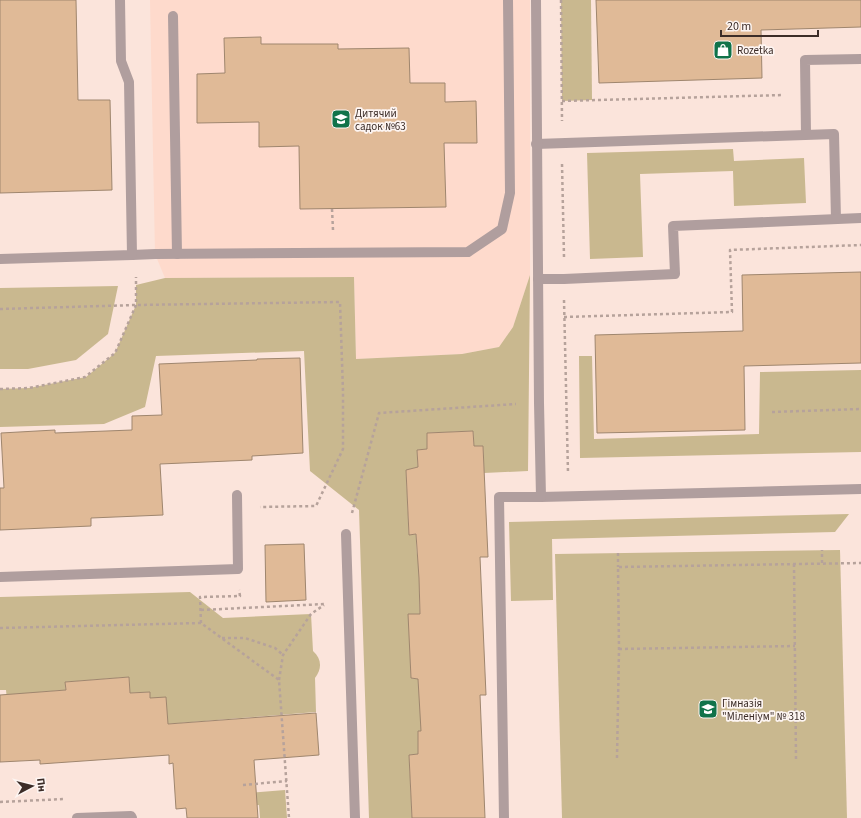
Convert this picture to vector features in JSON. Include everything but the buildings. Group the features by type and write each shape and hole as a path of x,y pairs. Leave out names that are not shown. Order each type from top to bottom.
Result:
{"lane":[{"path":"120,0 121,61 129,82 132,255"},
{"path":"0,259 178,254 468,252 502,228 510,193 508,0"},
{"path":"536,0 536,144 541,496"},
{"path":"173,16 178,254"},
{"path":"806,134 805,60 861,59"},
{"path":"536,144 834,134 836,218"},
{"path":"538,279 675,274 673,226 861,218"},
{"path":"504,818 499,497 861,489"},
{"path":"0,577 238,570 238,494"},
{"path":"346,534 355,818"},
{"path":"77,818 131,816 132,818"}],"path":[{"path":"561,0 564,317 569,496"},
{"path":"562,101 787,94"},
{"path":"564,317 732,312 730,250 861,245"},
{"path":"0,388 29,388 86,377 115,353 136,305 136,273"},
{"path":"0,309 340,302 343,449 316,506 255,508"},
{"path":"346,534 379,413 539,403"},
{"path":"772,412 861,409"},
{"path":"822,550 822,563"},
{"path":"617,758 619,648 618,553"},
{"path":"618,567 861,563"},
{"path":"794,564 796,759"},
{"path":"289,818 279,680 283,655 311,614 347,588"},
{"path":"200,597 200,624"},
{"path":"200,610 325,604"},
{"path":"0,628 200,624 279,680"},
{"path":"221,638 245,638 275,648 283,655"},
{"path":"619,648 795,646"},
{"path":"243,785 287,781"}],"shaded area":[{"name":"Дитячий садок №63","path":"150,0 530,0 530,275 513,327 499,347 462,354 356,359 354,277 165,278 155,254"},
{"path":"561,0 591,0 592,100 562,101"},
{"path":"733,149 734,161 804,158 806,203 734,206 733,171 640,174 643,257 590,259 587,153"},
{"path":"530,275 528,471 484,473 483,446 474,446 473,431 427,433 427,449 417,450 418,467 406,470 409,535 416,534 417,555 425,555 419,593 420,614 409,614 411,678 418,679 426,731 418,731 418,754 409,755 412,817 420,818 369,818 359,510 310,471 304,351 156,356 145,407 104,424 0,427 0,389 29,388 86,377 115,353 136,305 136,285 165,278 354,277 356,359 462,354 499,347 513,327"},
{"path":"118,286 108,334 76,360 28,369 0,369 0,288"},
{"path":"579,356 592,356 594,439 759,434 760,372 861,370 861,452 580,458"},
{"path":"849,514 835,532 552,539 553,600 511,601 509,522"},
{"name":"Гімназія \"Міленіум\" № 318","path":"840,550 847,818 562,818 555,554"},
{"path":"190,592 223,618 311,614 313,651 318,657 320,664 319,671 315,678 316,712 168,724 150,699 149,692 130,693 129,677 65,682 66,690 40,692 40,699 7,701 6,690 0,690 0,597"},
{"path":"285,790 287,818 260,818 259,805 248,806 247,793"}],"place":[{"name":"Rozetka","path":"723,50"},
{"name":"Дитячий садок №63","path":"341,119"},
{"name":"Гімназія \"Міленіум\" № 318","path":"708,709"}]}
